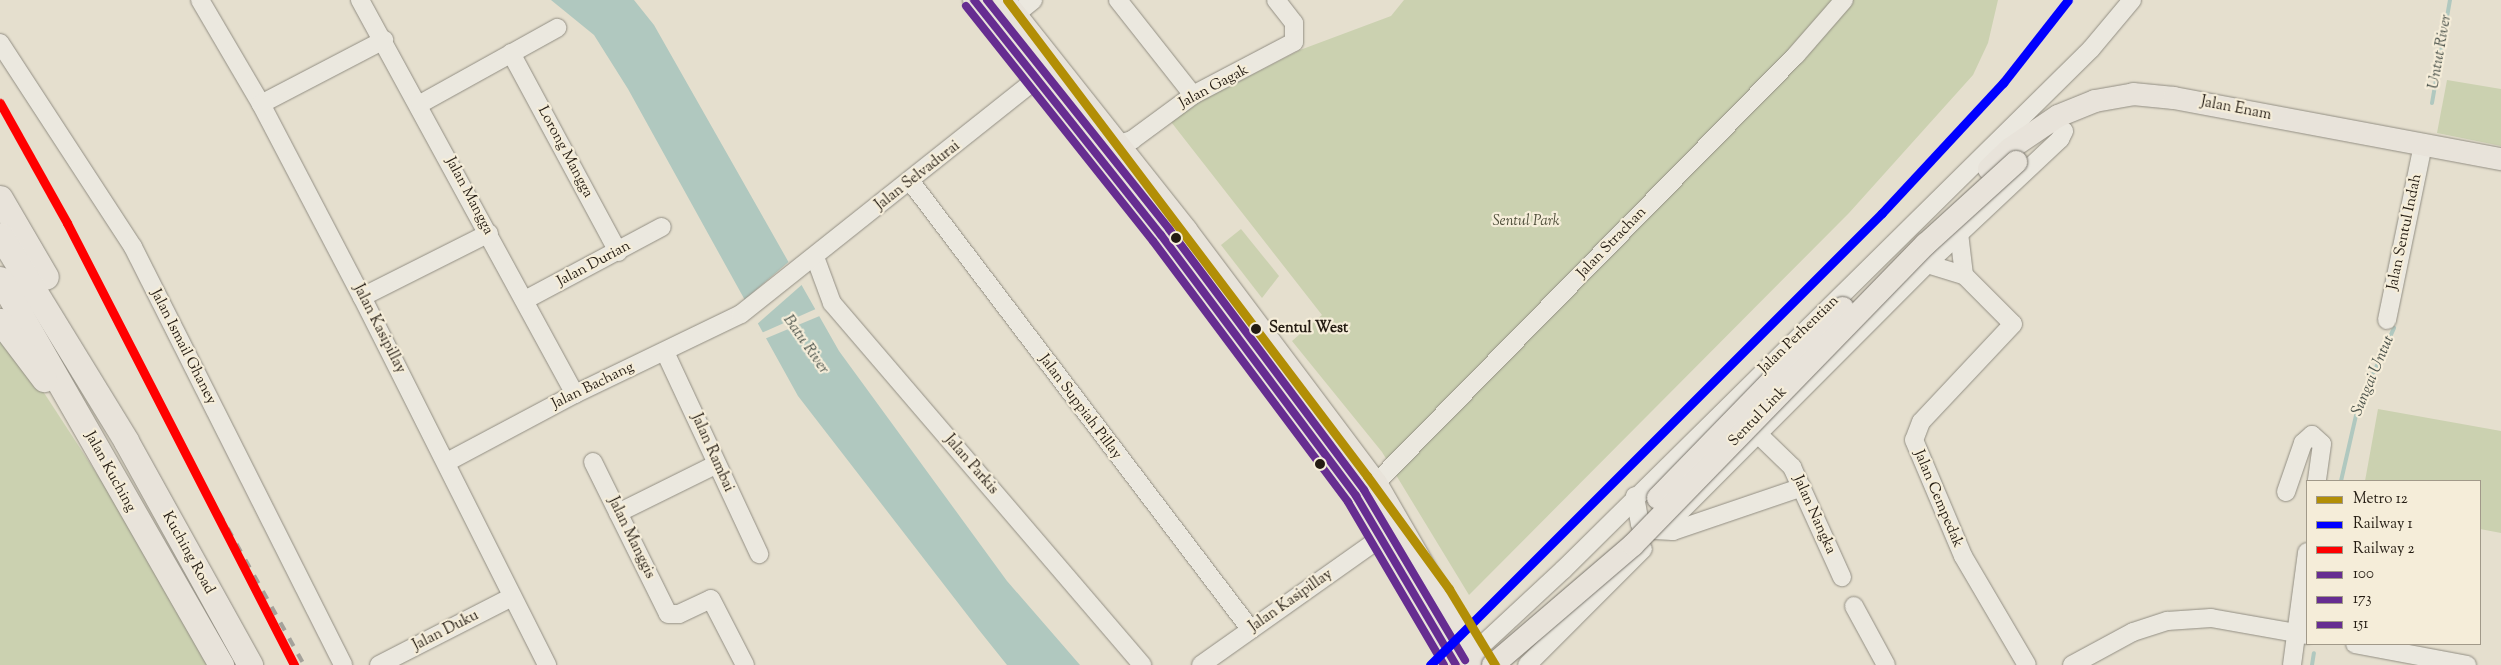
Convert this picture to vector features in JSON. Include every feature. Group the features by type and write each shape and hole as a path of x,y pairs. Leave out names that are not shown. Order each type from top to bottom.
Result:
{"highway":[{"path":"0,198 84,344 126,441"},
{"name":"Jalan Kuching","path":"0,235 126,441"},
{"name":"Jalan Kuching","path":"0,280 221,665"},
{"path":"0,321 97,448"},
{"name":"Kuching Road","path":"126,441 250,665"}],"main road":[{"path":"974,0 1161,236 1356,496 1382,537 1475,660"},
{"path":"995,0 1036,53 1040,75 1036,79"},
{"path":"1010,7 1119,144 1376,483 1413,542 1475,660"},
{"name":"Jalan Enam","path":"2013,155 2058,116 2094,102 2133,94 2174,98 2421,151 2501,172"},
{"name":"Jalan Enam","path":"1980,166 2013,155 2064,131 2110,113 2136,109 2172,112 2421,151 2501,159"},
{"name":"Sentul Link","path":"1475,660 1626,552 2013,155"},
{"name":"Sentul Link","path":"1475,660 1611,547 1773,377 1914,236 1980,166"}],"street":[{"name":"Jalan Kasipillay","path":"200,0 261,104 362,297 447,462 547,665"},
{"name":"Jalan Mangga","path":"360,0 420,104 575,394"},
{"path":"1010,7 1033,0"},
{"path":"1118,0 1193,95"},
{"name":"Jalan Gagak","path":"1119,144 1136,137 1193,95 1294,42 1294,23 1276,0"},
{"name":"Jalan Strachan","path":"1376,483 1796,55 1844,0"},
{"name":"Jalan Perhentian","path":"1475,660 1635,496 1980,166 2091,49 2132,0"},
{"path":"420,104 557,28"},
{"path":"261,104 384,40"},
{"name":"Jalan Ismail Ghaney","path":"0,43 133,247 343,665"},
{"name":"Lorong Mangga","path":"511,53 618,252"},
{"name":"Jalan Selvadurai","path":"741,314 911,182 1036,79"},
{"path":"1527,665 1662,530 1760,436 1927,264 2060,140 2064,131"},
{"name":"Jalan Sentul Indah","path":"2386,320 2421,151"},
{"name":"Jalan Suppiah Pillay","path":"911,182 1251,630"},
{"name":"Jalan Durian","path":"524,300 618,252 662,226"},
{"path":"362,297 489,233"},
{"path":"1927,264 1964,275 1959,233"},
{"name":"Jalan Parkis","path":"815,257 832,303 1142,665"},
{"name":"Jalan Cempedak","path":"1964,275 2013,324 1920,422 1914,440 1963,556 2027,665"},
{"name":"Jalan Bachang","path":"447,462 575,394 741,314"},
{"name":"Jalan Rambai","path":"665,352 715,465 760,554"},
{"path":"2286,492 2303,443 2312,435 2322,444 2317,480"},
{"name":"Jalan Nangka","path":"1760,436 1792,467 1842,577"},
{"name":"Jalan Manggis","path":"593,462 668,614 679,614 711,600 745,665"},
{"path":"618,512 715,465"},
{"path":"1635,496 1640,524 1662,530 1681,529 1802,488"},
{"name":"Jalan Kasipillay","path":"1201,665 1382,537"},
{"path":"2292,665 2302,634 2306,568"},
{"path":"1563,570 1584,577 1591,601"},
{"name":"Jalan Duku","path":"379,665 512,597"},
{"path":"1854,606 1886,665"},
{"path":"2072,665 2133,632 2167,621 2211,618 2302,634"},
{"path":"2360,645 2466,665"}],"green space":[{"name":"Sentul Park","path":"1404,0 1998,0 1988,43 1973,75 1849,213 1469,595 1382,452 1292,341 1322,315 1168,118 1300,50 1391,16"},
{"path":"2447,80 2501,89 2501,146 2437,133"},
{"path":"1241,229 1279,276 1262,298 1221,245"},
{"path":"0,338 35,379 159,569 211,665 0,665"},
{"path":"2378,409 2501,431 2501,533 2481,529 2481,480 2365,480"}],"water":[{"name":"Batu River","path":"551,0 634,0 654,25 839,351 1007,581 1080,665 1007,665 979,630 798,396 628,89 594,35"}],"pier":[{"path":"792,259 805,282 755,326 742,302"},
{"path":"818,308 822,315 762,340 759,334"}],"waterway":[{"name":"Untut River","path":"2432,103 2450,0"},
{"name":"Sungai Untut","path":"2341,480 2358,407 2394,328"},
{"name":"Untut River","path":"2312,665 2314,653"}],"railway":[{"path":"175,434 304,665"}],"metro line":[{"name":"12","path":"1007,0 1367,476 1449,589 1495,665"}],"rail line":[{"name":"1","path":"1430,665 1882,213 2003,83 2068,0"},
{"name":"2","path":"0,103 67,223 294,665"}],"transit line":[{"name":"100","path":"974,0 1161,235 1356,496 1456,665"},
{"name":"151","path":"987,0 1169,229 1364,490 1465,660"},
{"name":"173","path":"966,6 1153,241 1348,502 1444,665"}],"place":[{"name":"Sentul West","path":"1256,329"}]}
